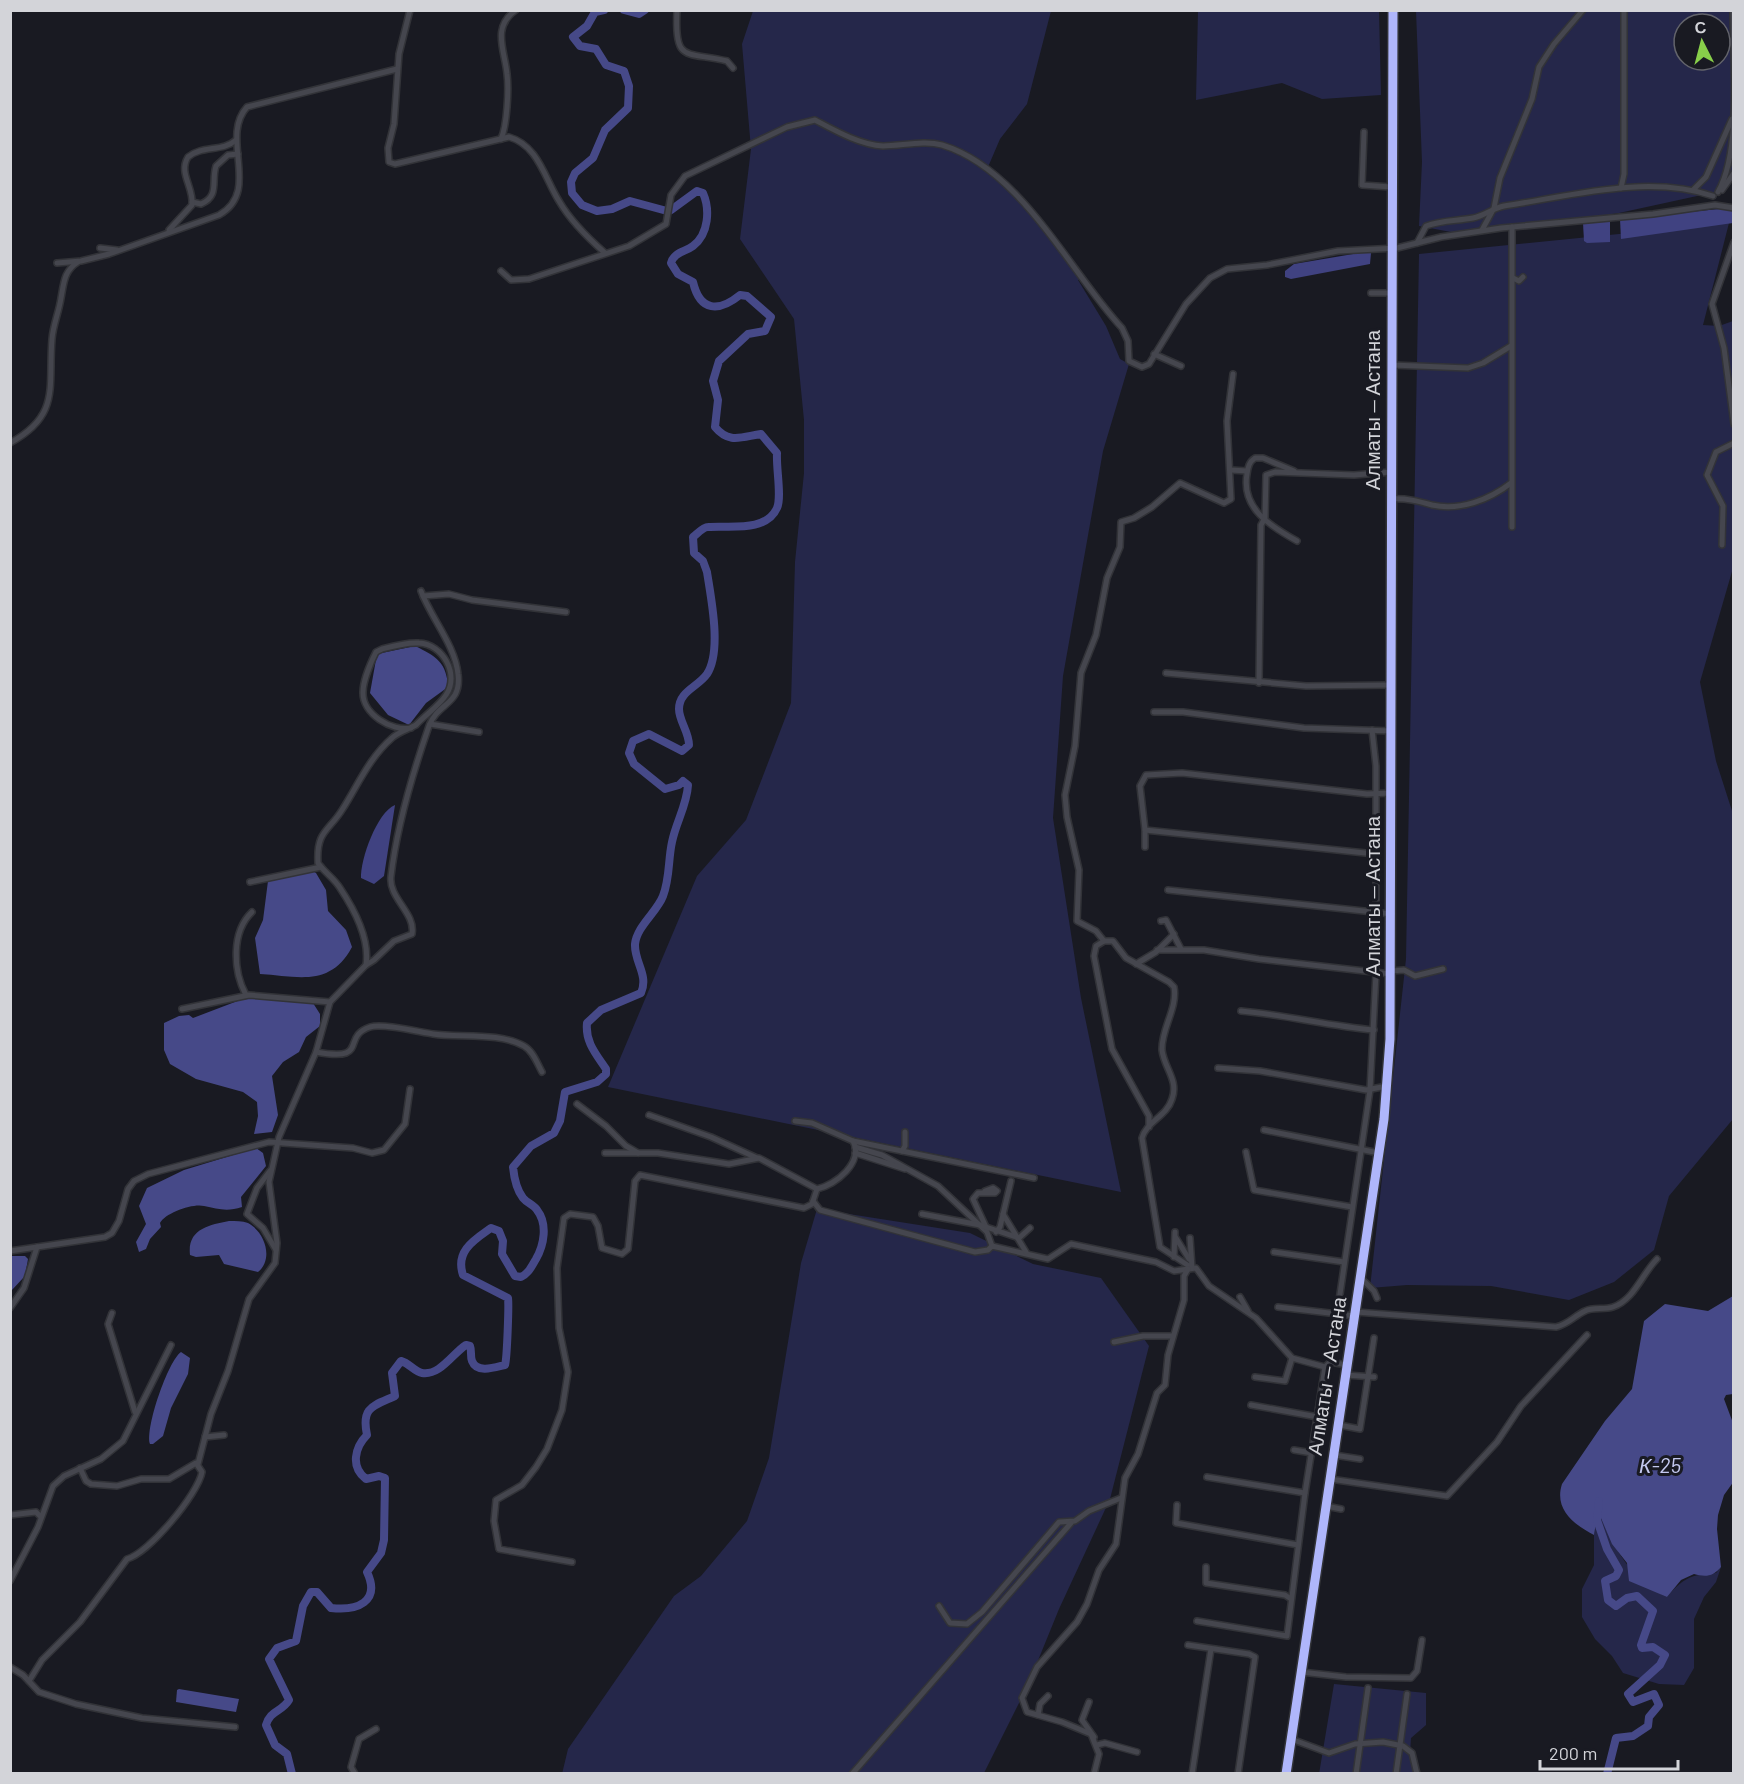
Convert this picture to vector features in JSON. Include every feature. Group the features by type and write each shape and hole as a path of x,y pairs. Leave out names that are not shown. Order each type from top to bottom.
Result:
{"highway":[{"name":"Алматы — Астана","path":"1286,1773 1361,1278 1387,1086 1392,914 1391,187 1393,10"}],"street":[{"path":"410,10 397,69 394,124 388,148 389,162 395,164 509,136 527,147 565,210 605,253"},
{"path":"501,139 508,93 500,37 504,23 516,10"},
{"path":"677,10 676,29 680,48 690,56 727,61 733,68"},
{"path":"1481,232 1494,208 1500,178 1532,99 1539,67 1554,44 1583,10"},
{"path":"1621,188 1624,10"},
{"path":"1715,204 1716,194 1730,158 1733,116 1733,10"},
{"path":"57,263 81,261 118,250 219,215 233,206 238,196 236,140 243,112 252,104 397,69"},
{"path":"1693,190 1706,177 1733,116"},
{"path":"501,271 511,280 529,279 629,246 662,227 668,221 673,190 685,176 787,127 815,120 837,131 880,146 940,145 982,164 1043,226 1122,328 1128,341 1129,361 1136,366 1146,366 1186,304 1204,284 1221,271 1338,251 1391,249 1512,227 1676,211 1715,204 1734,208"},
{"path":"1362,186 1364,132"},
{"path":"168,231 188,210 192,202 191,190 184,170 186,160 201,150 230,145 236,140"},
{"path":"192,202 201,204 208,200 215,187 216,166 228,155 238,154"},
{"path":"1417,243 1426,226 1446,220 1475,218 1494,208 1621,188 1693,190 1716,194 1726,187 1734,173"},
{"path":"1354,188 1391,187"},
{"path":"1512,227 1512,527"},
{"path":"1734,242 1712,304 1724,348 1734,424"},
{"path":"100,248 118,250"},
{"path":"10,443 35,426 48,405 52,380 52,339 64,280 69,268 81,261"},
{"path":"1512,278 1519,281 1523,277"},
{"path":"1371,292 1391,292"},
{"path":"1392,365 1461,369 1476,366 1511,346"},
{"path":"1154,354 1181,366"},
{"path":"1104,941 1096,931 1077,921 1079,870 1067,817 1065,795 1075,746 1081,673 1096,635 1107,578 1120,547 1120,524 1152,507 1180,483 1224,503 1229,502 1233,492 1227,422 1233,374"},
{"path":"1722,545 1723,506 1707,475 1716,452 1734,443"},
{"path":"1295,472 1258,458 1251,460 1245,488 1247,499 1265,518 1297,540"},
{"path":"1231,470 1247,471"},
{"path":"1259,683 1261,525 1265,518 1266,476 1272,472 1354,475 1391,472"},
{"path":"1392,499 1407,498 1443,506 1467,505 1492,495 1511,483"},
{"path":"29,1681 42,1660 80,1622 127,1559 136,1557 145,1549 187,1501 201,1479 202,1472 198,1464 247,1304 254,1289 272,1270 277,1252 270,1171 278,1142 316,1052 330,1002 366,964 374,960 394,941 410,937 413,931 412,923 390,887 390,880 405,798 430,724 436,714 457,694 459,676 454,659 422,594 449,594 472,600 566,612"},
{"path":"366,964 367,950 359,925 340,888 321,867 318,858 326,828 341,813 365,769 393,737 411,728 446,696 452,681 448,663 439,651 418,643 381,649 374,655 363,695 374,714 386,724 401,729 411,728"},
{"path":"1166,673 1259,683 1329,687 1392,686"},
{"path":"1154,712 1184,712 1305,728 1392,731"},
{"path":"386,724 393,737"},
{"path":"430,724 479,732"},
{"path":"1197,1621 1287,1636 1305,1493 1370,1090 1376,973 1376,770 1372,730"},
{"path":"1376,770 1392,770"},
{"path":"1145,847 1140,786 1146,775 1190,774 1375,794 1392,798"},
{"path":"1376,803 1392,798"},
{"path":"1145,830 1368,853 1392,846"},
{"path":"250,882 321,867"},
{"path":"1168,890 1392,914"},
{"path":"246,996 238,967 237,944 238,933 252,912"},
{"path":"1161,921 1166,920 1181,949"},
{"path":"1136,964 1157,950 1174,934"},
{"path":"1149,1127 1149,1116 1116,1058 1108,1036 1094,956 1096,946 1104,941 1113,941 1126,958 1169,982 1175,991 1162,1048 1174,1082 1173,1096 1167,1110 1149,1127 1142,1138 1160,1247 1198,1269 1209,1286 1249,1312"},
{"path":"1157,950 1210,950 1259,959 1376,973 1404,970 1415,976 1443,969"},
{"path":"182,1009 246,996 330,1002"},
{"path":"1241,1011 1276,1014 1327,1026 1374,1030"},
{"path":"316,1052 345,1055 350,1052 360,1032 375,1026 434,1035 457,1034 519,1044 530,1051 542,1072"},
{"path":"1218,1068 1260,1071 1370,1090 1387,1086"},
{"path":"10,1251 75,1242 112,1233 119,1221 128,1189 134,1181 148,1174 208,1160 251,1145 278,1142 353,1148 372,1153 384,1150 405,1124 410,1089"},
{"path":"578,1104 606,1126 626,1146 639,1154"},
{"path":"649,1115 711,1137 777,1165 817,1189"},
{"path":"795,1121 812,1123 853,1141 1034,1178"},
{"path":"1264,1130 1379,1153"},
{"path":"902,1151 905,1146 905,1132"},
{"path":"572,1562 499,1549 494,1515 497,1499 522,1485 544,1455 562,1410 568,1372 559,1328 557,1268 564,1218 570,1214 593,1217 598,1226 602,1248 622,1254 628,1249 635,1181 640,1175 804,1208 809,1207 817,1189 846,1172 853,1162 855,1150 853,1141"},
{"path":"855,1150 862,1157 907,1169"},
{"path":"855,1150 882,1155 938,1185 983,1226 991,1237 992,1246"},
{"path":"1246,1152 1254,1190 1352,1207"},
{"path":"605,1153 658,1153 729,1164 757,1158"},
{"path":"853,1162 862,1157"},
{"path":"270,1171 257,1188 247,1214 263,1228 277,1252"},
{"path":"991,1237 997,1232 1004,1214 1011,1181"},
{"path":"983,1226 973,1199 978,1193 985,1191"},
{"path":"813,1201 820,1210 962,1249 980,1252 992,1246 1051,1258 1071,1244 1156,1262 1174,1271 1190,1266"},
{"path":"922,1214 983,1226 1019,1238"},
{"path":"1004,1214 1026,1252"},
{"path":"1019,1238 1030,1228"},
{"path":"1174,1257 1175,1235 1190,1266"},
{"path":"1094,1739 1085,1731 1024,1709 1022,1702 1025,1689 1042,1660 1077,1622 1087,1604 1100,1569 1116,1544 1125,1478 1147,1431 1157,1393 1165,1385 1173,1336 1184,1300 1184,1276 1190,1266 1190,1238"},
{"path":"10,1308 24,1288 37,1247"},
{"path":"1274,1252 1344,1262"},
{"path":"1278,1307 1335,1314 1556,1327 1571,1322 1584,1311 1613,1307 1621,1303 1636,1288 1657,1259"},
{"path":"1361,1278 1374,1291 1377,1298"},
{"path":"1240,1297 1249,1312 1293,1358 1371,1376"},
{"path":"112,1313 108,1324 135,1412"},
{"path":"1330,1479 1447,1496 1497,1442 1521,1406 1587,1335"},
{"path":"1114,1342 1143,1336 1173,1336"},
{"path":"1339,1425 1360,1429 1371,1376 1374,1338"},
{"path":"10,1581 41,1517 53,1486 123,1441 135,1412 171,1345"},
{"path":"1255,1377 1285,1381 1293,1358"},
{"path":"1251,1405 1318,1417"},
{"path":"206,1437 224,1435"},
{"path":"1294,1450 1312,1453"},
{"path":"1334,1455 1360,1459"},
{"path":"80,1468 86,1480 92,1484 117,1486 141,1479 169,1479 191,1465 198,1464"},
{"path":"1207,1477 1305,1493"},
{"path":"852,1773 1071,1523 1089,1511 1121,1498"},
{"path":"1177,1505 1174,1519 1176,1524 1298,1545"},
{"path":"1326,1506 1341,1509"},
{"path":"10,1515 36,1512 41,1517"},
{"path":"939,1606 950,1623 958,1626 967,1624 982,1612 1059,1522 1071,1523"},
{"path":"1206,1567 1206,1583 1286,1595 1291,1599"},
{"path":"1301,1672 1346,1677 1411,1678 1417,1671 1422,1640"},
{"path":"1188,1645 1255,1657 1238,1773"},
{"path":"1192,1773 1211,1648"},
{"path":"10,1667 29,1681 39,1692 76,1704 142,1718 235,1727"},
{"path":"1356,1773 1368,1688"},
{"path":"1396,1773 1407,1694"},
{"path":"1038,1715 1040,1704 1048,1696"},
{"path":"1089,1702 1082,1720 1092,1730 1097,1745 1098,1758 1094,1773"},
{"path":"355,1773 351,1767 359,1738 376,1729"},
{"path":"1291,1739 1329,1753 1360,1743 1400,1745 1412,1754 1417,1773"},
{"path":"1097,1745 1105,1743 1137,1752"}],"shaded area":[{"path":"753,11 1051,11 1027,104 1000,139 988,167 1038,220 1083,277 1078,280 1106,326 1120,359 1129,364 1103,451 1063,676 1053,818 1081,998 1121,1192 608,1087 697,876 746,820 791,703 795,562 804,473 804,420 794,319 740,239 751,149 742,44"},
{"path":"1198,11 1379,11 1381,95 1322,99 1282,83 1196,100"},
{"path":"1416,11 1733,11 1733,173 1720,191 1619,213 1467,235 1419,226 1422,162"},
{"path":"1719,209 1733,210 1733,223 1621,239 1620,219"},
{"path":"1610,221 1610,242 1587,243 1584,241 1583,223"},
{"path":"1729,223 1703,325 1719,326 1733,321 1733,568 1700,682 1716,761 1733,814 1733,1119 1669,1196 1654,1250 1614,1282 1569,1300 1491,1286 1407,1285 1370,1288 1406,959 1419,254"},
{"path":"1365,252 1371,253 1370,264 1291,279 1285,277 1285,271 1294,264"},
{"path":"395,805 384,876 374,884 361,878 363,860 376,826 388,809"},
{"path":"817,1209 970,1233 1033,1264 1101,1278 1149,1346 1110,1499 1059,1609 1028,1685 984,1773 562,1774 568,1749 674,1596 701,1576 747,1521 769,1458 801,1263"},
{"path":"1598,1510 1624,1561 1643,1582 1667,1597 1688,1578 1700,1574 1716,1573 1721,1567 1716,1582 1704,1597 1694,1619 1694,1668 1684,1685 1659,1684 1623,1673 1612,1656 1595,1639 1582,1617 1582,1589 1594,1565 1594,1535"},
{"path":"1334,1684 1426,1693 1426,1725 1411,1738 1410,1753 1417,1773 1319,1774"}],"water":[{"path":"415,646 439,661 443,666 448,687 426,703 409,725 388,715 370,693 377,654"},
{"path":"311,870 316,873 326,890 328,911 346,930 352,947 334,969 323,974 300,977 260,974 255,938 263,920 268,881"},
{"path":"248,997 313,1003 320,1014 320,1026 306,1037 299,1052 283,1062 272,1076 278,1115 272,1132 254,1134 258,1116 257,1102 243,1092 196,1079 170,1064 164,1050 164,1023 179,1016 189,1015 193,1018"},
{"path":"256,1148 263,1153 266,1166 241,1197 242,1207 227,1210 199,1205 173,1212 160,1223 161,1227 150,1239 146,1249 139,1252 136,1242 146,1224 139,1206 147,1188 184,1170"},
{"path":"229,1221 248,1223 263,1239 266,1260 258,1272 224,1264 219,1255 196,1257 190,1255 192,1239 196,1234 214,1224"},
{"path":"11,1256 25,1256 28,1259 25,1276 11,1291"},
{"name":"К-25","path":"1733,1296 1733,1394 1726,1395 1724,1399 1733,1423 1734,1481 1724,1495 1718,1515 1717,1529 1721,1567 1712,1574 1705,1576 1694,1574 1681,1580 1667,1597 1629,1581 1627,1563 1612,1544 1598,1511 1594,1535 1567,1515 1560,1493 1562,1484 1605,1421 1632,1389 1644,1321 1665,1304 1708,1311"},
{"path":"181,1352 190,1358 188,1374 171,1408 163,1436 150,1444 151,1424 159,1395 170,1368"},
{"path":"179,1689 239,1699 236,1712 176,1702"}],"waterway":[{"path":"604,10 595,12 587,26 573,37 580,46 596,49 606,65 624,71 629,86 628,108 605,130 593,158 575,173 571,182 572,193 582,205 597,211 612,209 630,201 667,211"},
{"path":"624,10 639,14 645,10"},
{"path":"292,1774 287,1754 275,1745 266,1725 270,1716 289,1700 269,1659 277,1648 296,1641 303,1606 311,1592 317,1592 331,1608 341,1609 358,1606 369,1597 371,1582 367,1572 381,1553 384,1540 385,1478 379,1476 366,1479 356,1463 357,1451 367,1435 367,1413 375,1405 395,1396 392,1373 401,1361 419,1372 429,1373 440,1368 466,1345 470,1346 474,1365 482,1369 505,1365 508,1298 463,1275 461,1267 464,1253 473,1242 491,1228 499,1231 503,1241 502,1254 515,1276 521,1277 530,1270 541,1247 544,1228 536,1208 521,1194 513,1167 531,1146 554,1133 560,1121 565,1092 597,1082 606,1074 606,1069 589,1042 587,1023 601,1010 641,993 643,980 635,944 639,931 663,896 672,842 686,800 688,785 683,781 679,785 665,789 634,764 629,753 633,741 649,734 682,751 689,745 679,713 680,703 685,693 707,674 714,652 715,638 707,572 703,561 694,553 693,537 706,527 756,524 772,516 777,508 779,490 777,453 761,434 736,438 725,436 715,427 718,400 713,381 719,361 748,334 765,331 771,317 747,296 740,295 718,306 705,304 700,299 693,282 678,274 671,263 672,259 693,246 702,235 707,221 707,206 703,193 697,191 671,210"},
{"path":"1599,1501 1597,1520 1607,1549 1619,1570 1616,1576 1605,1581 1608,1600 1616,1606 1627,1598 1637,1596 1653,1611 1641,1645 1642,1648 1653,1647 1665,1655 1660,1665 1628,1694 1633,1702 1654,1694 1659,1705 1649,1717 1648,1726 1633,1736 1616,1738 1607,1774"}]}
